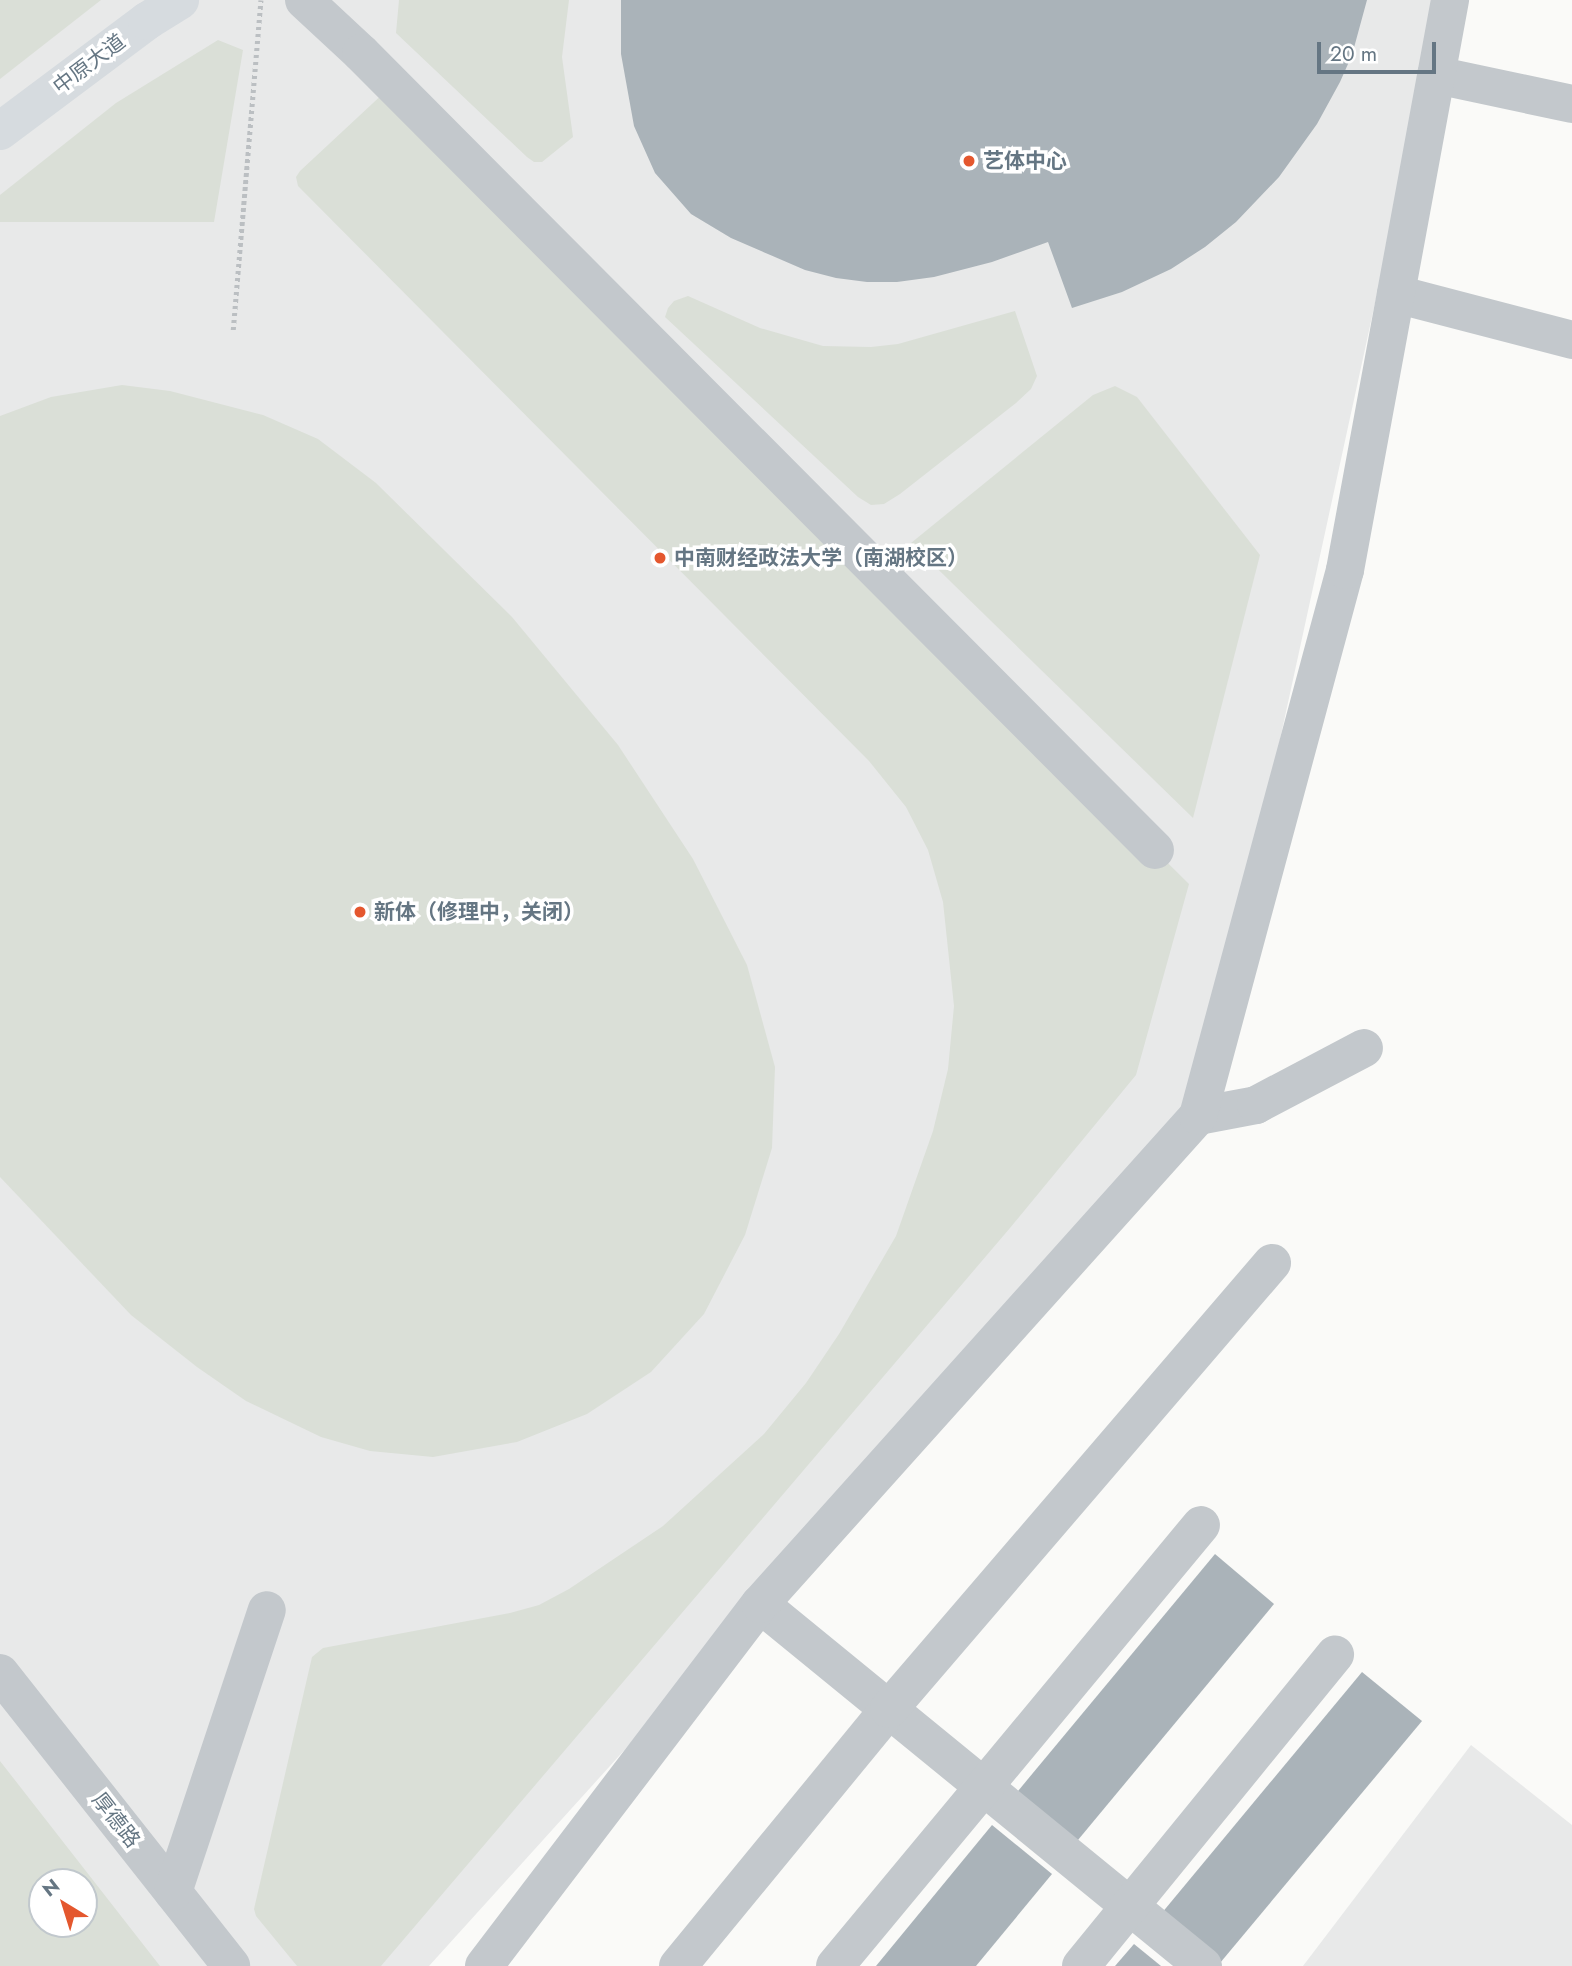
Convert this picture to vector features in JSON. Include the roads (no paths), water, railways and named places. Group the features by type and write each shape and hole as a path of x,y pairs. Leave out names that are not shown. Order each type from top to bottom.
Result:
{"main road":[{"name":"中原大道","path":"0,131 147,21 180,0"}],"street":[{"path":"304,0 361,52 1155,850"},
{"path":"484,1966 760,1604 1198,1116 1345,570 1450,0"},
{"path":"1436,75 1572,104"},
{"path":"1396,294 1572,340"},
{"path":"1198,1116 1256,1105 1364,1048"},
{"path":"678,1966 889,1709 1272,1263"},
{"path":"835,1966 1201,1525"},
{"path":"760,1604 1203,1966"},
{"path":"173,1892 267,1610"},
{"path":"1080,1966 1335,1655"},
{"name":"厚德路","path":"0,1673 231,1966"}],"place":[{"name":"艺体中心","path":"969,161"},
{"name":"中南财经政法大学（南湖校区）","path":"660,558"},
{"name":"新体（修理中，关闭）","path":"360,912"}]}
